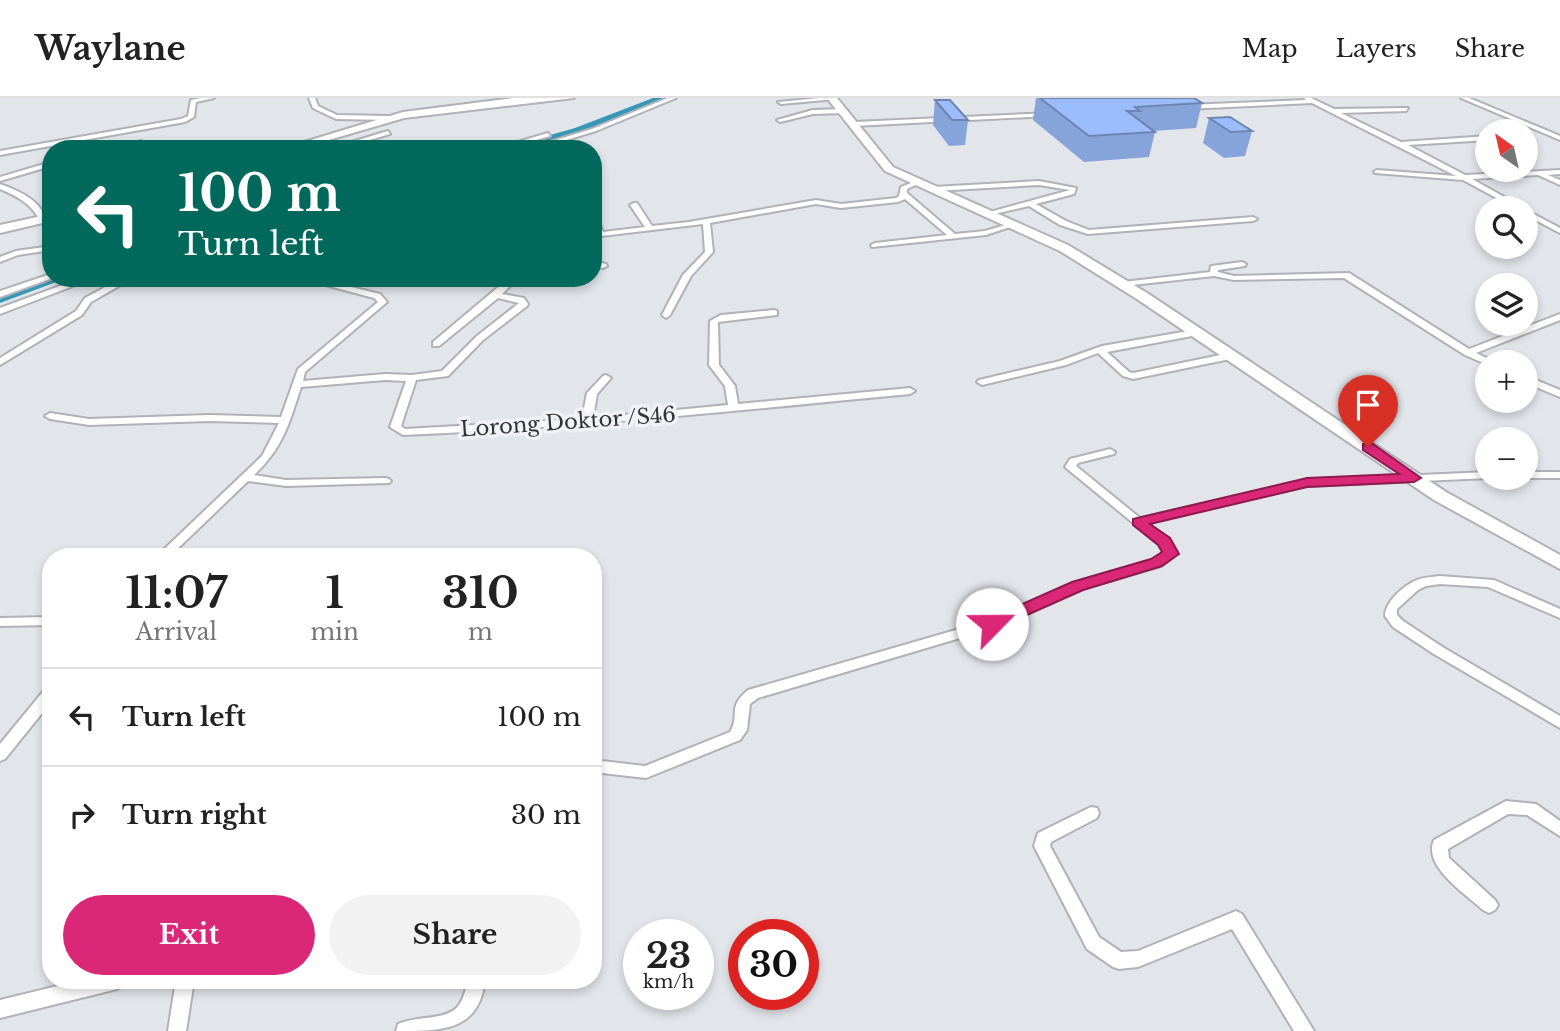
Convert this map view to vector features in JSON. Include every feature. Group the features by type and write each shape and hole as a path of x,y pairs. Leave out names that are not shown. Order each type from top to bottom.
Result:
{"main road":[{"path":"317,140 388,118 457,104 534,98"},
{"path":"457,104 569,98"},
{"path":"833,99 845,111 882,163 1064,248 1123,284 1414,478 1560,563"},
{"path":"0,229 42,219"}],"street":[{"path":"74,140 183,121 191,117 192,101 211,98"},
{"path":"312,98 315,107 336,117 388,118"},
{"path":"560,140 594,130 673,98"},
{"path":"1464,98 1560,138"},
{"path":"780,102 833,99"},
{"path":"1176,108 1309,100 1498,196"},
{"path":"1332,111 1406,109"},
{"path":"780,120 813,112 845,111"},
{"path":"854,124 1063,113"},
{"path":"362,140 388,133"},
{"path":"530,140 548,135"},
{"path":"1397,144 1475,139"},
{"path":"0,153 42,146"},
{"path":"0,179 42,167"},
{"path":"1377,172 1466,178 1560,172"},
{"path":"1540,173 1560,183"},
{"path":"602,233 706,221 814,202 841,206 884,202 901,199 903,188 918,182"},
{"path":"934,189 1039,183 1074,189 1072,193 990,214"},
{"path":"0,186 22,197 42,213"},
{"path":"903,194 954,237"},
{"path":"1030,203 1063,223 1088,232 1253,219"},
{"path":"634,205 650,228"},
{"path":"1538,219 1560,231"},
{"path":"666,315 687,275 709,252 706,221"},
{"path":"875,245 985,233 1015,224"},
{"path":"0,260 16,253 42,249"},
{"path":"1214,274 1214,268 1242,264"},
{"path":"1123,284 1214,274 1234,278 1346,275 1475,356"},
{"path":"0,294 42,279"},
{"path":"0,311 65,287"},
{"path":"0,362 79,313 88,300 112,287"},
{"path":"172,548 266,458 285,420 301,372 383,302 377,296 340,287"},
{"path":"436,344 504,287"},
{"path":"297,384 385,377 412,378 445,373 480,338 525,302 496,295"},
{"path":"734,409 730,386 714,365 714,321 725,317 774,313"},
{"path":"1468,353 1560,317"},
{"path":"982,382 1052,366 1102,349 1194,333"},
{"path":"1102,349 1126,374 1133,376 1230,356"},
{"name":"Lorong Doktor /S46","path":"412,378 395,427 399,432 497,429 910,391"},
{"path":"587,420 592,393 606,378"},
{"path":"1538,384 1560,394"},
{"path":"50,416 89,422 177,419 285,420"},
{"path":"602,767 638,773 657,769 734,736 740,730 744,702 753,694 992,624 1078,586 1157,563 1171,554 1164,542 1070,467 1074,461 1110,452"},
{"path":"1538,475 1560,475"},
{"path":"1138,522 1307,483 1475,476"},
{"path":"248,478 286,483 385,481"},
{"path":"1560,614 1490,583 1440,580 1423,582 1413,587 1391,608 1391,616 1398,624 1438,651 1560,723"},
{"path":"0,622 42,621"},
{"path":"0,755 42,703"},
{"path":"1489,905 1443,863 1439,855 1440,845 1506,807 1522,807 1538,812 1560,829"},
{"path":"1091,813 1045,838 1042,846 1093,943 1119,961 1138,959 1236,919 1306,1031"},
{"path":"0,1009 81,989"},
{"path":"177,1031 184,989"},
{"path":"405,1031 462,1017 475,1002 476,989"}],"building":[{"path":"1040,98 1194,98 1202,103 1135,107 1140,111 1127,111 1155,132 1089,136"},
{"path":"935,100 950,100 968,120 952,120"},
{"path":"1230,117 1252,131 1231,132 1209,118"}],"waterway":[{"path":"540,140 578,130 660,98"},
{"path":"0,300 42,285"}],"route":[{"path":"992,624 1078,586 1157,563 1171,554 1164,542 1138,522 1206,504 1307,483 1414,478 1368,447"}]}
